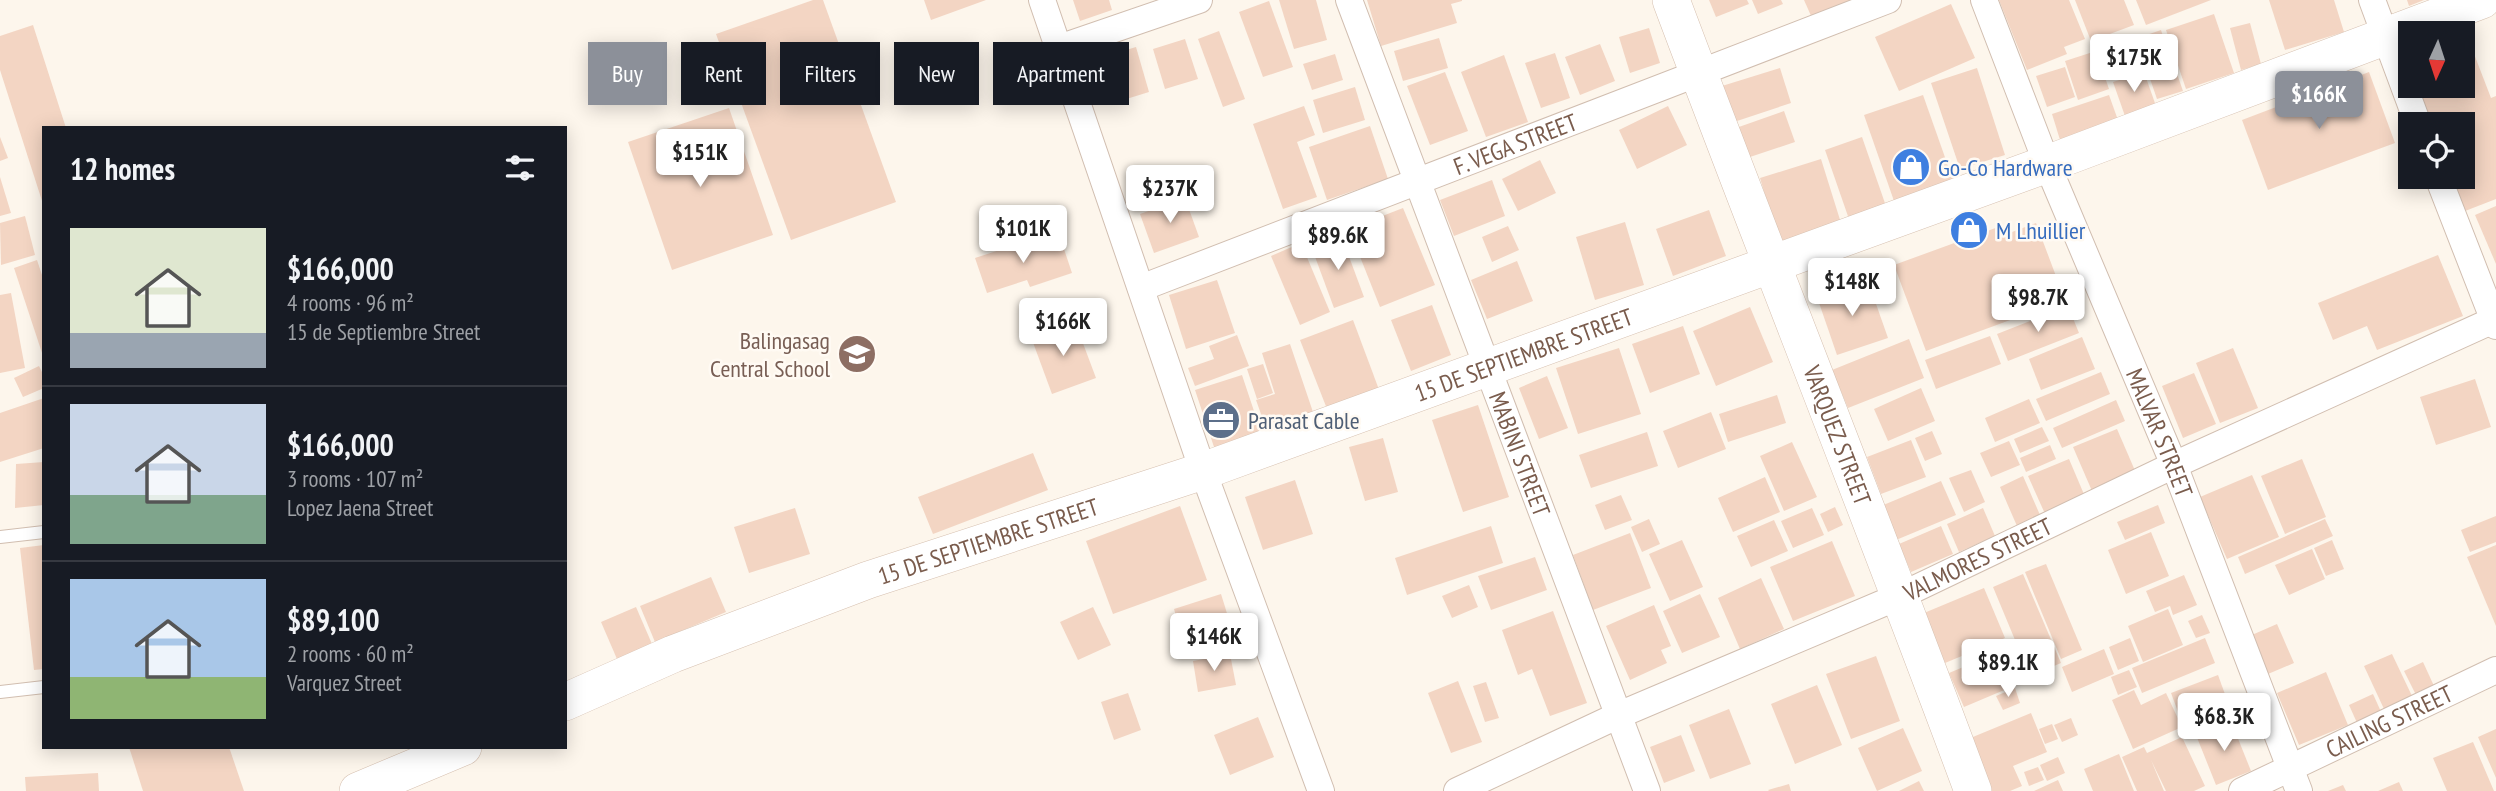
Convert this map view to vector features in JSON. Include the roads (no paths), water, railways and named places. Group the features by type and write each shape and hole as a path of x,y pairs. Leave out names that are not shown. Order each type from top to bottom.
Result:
{"main road":[{"name":"VARQUEZ STREET","path":"1671,0 1973,791"},
{"name":"15 DE SEPTIEMBRE STREET","path":"567,701 673,654 868,580 1203,471 2047,164 2482,0"},
{"path":"360,791 458,749"}],"street":[{"path":"1042,0 1057,42"},
{"path":"1076,42 1199,0"},
{"name":"MABINI STREET","path":"1349,0 1647,791"},
{"name":"F. VEGA STREET","path":"1141,288 1888,0"},
{"name":"MALVAR STREET","path":"1984,0 2047,164 2174,465 2295,779"},
{"path":"2372,0 2413,112"},
{"path":"1078,105 1203,471 1321,791"},
{"path":"2443,189 2495,322"},
{"name":"VALMORES STREET","path":"1457,791 1619,715 1900,596 2174,465 2495,322"},
{"name":"CAILING STREET","path":"2242,791 2295,779 2496,670"}],"lane":[{"path":"0,537 42,532"},
{"path":"0,692 42,687"}],"place":[{"name":"Go-Co Hardware","path":"1911,167"},
{"name":"M Lhuillier","path":"1969,230"},
{"name":"Balingasag Central School","path":"857,354"},
{"name":"Parasat Cable","path":"1221,420"}]}
